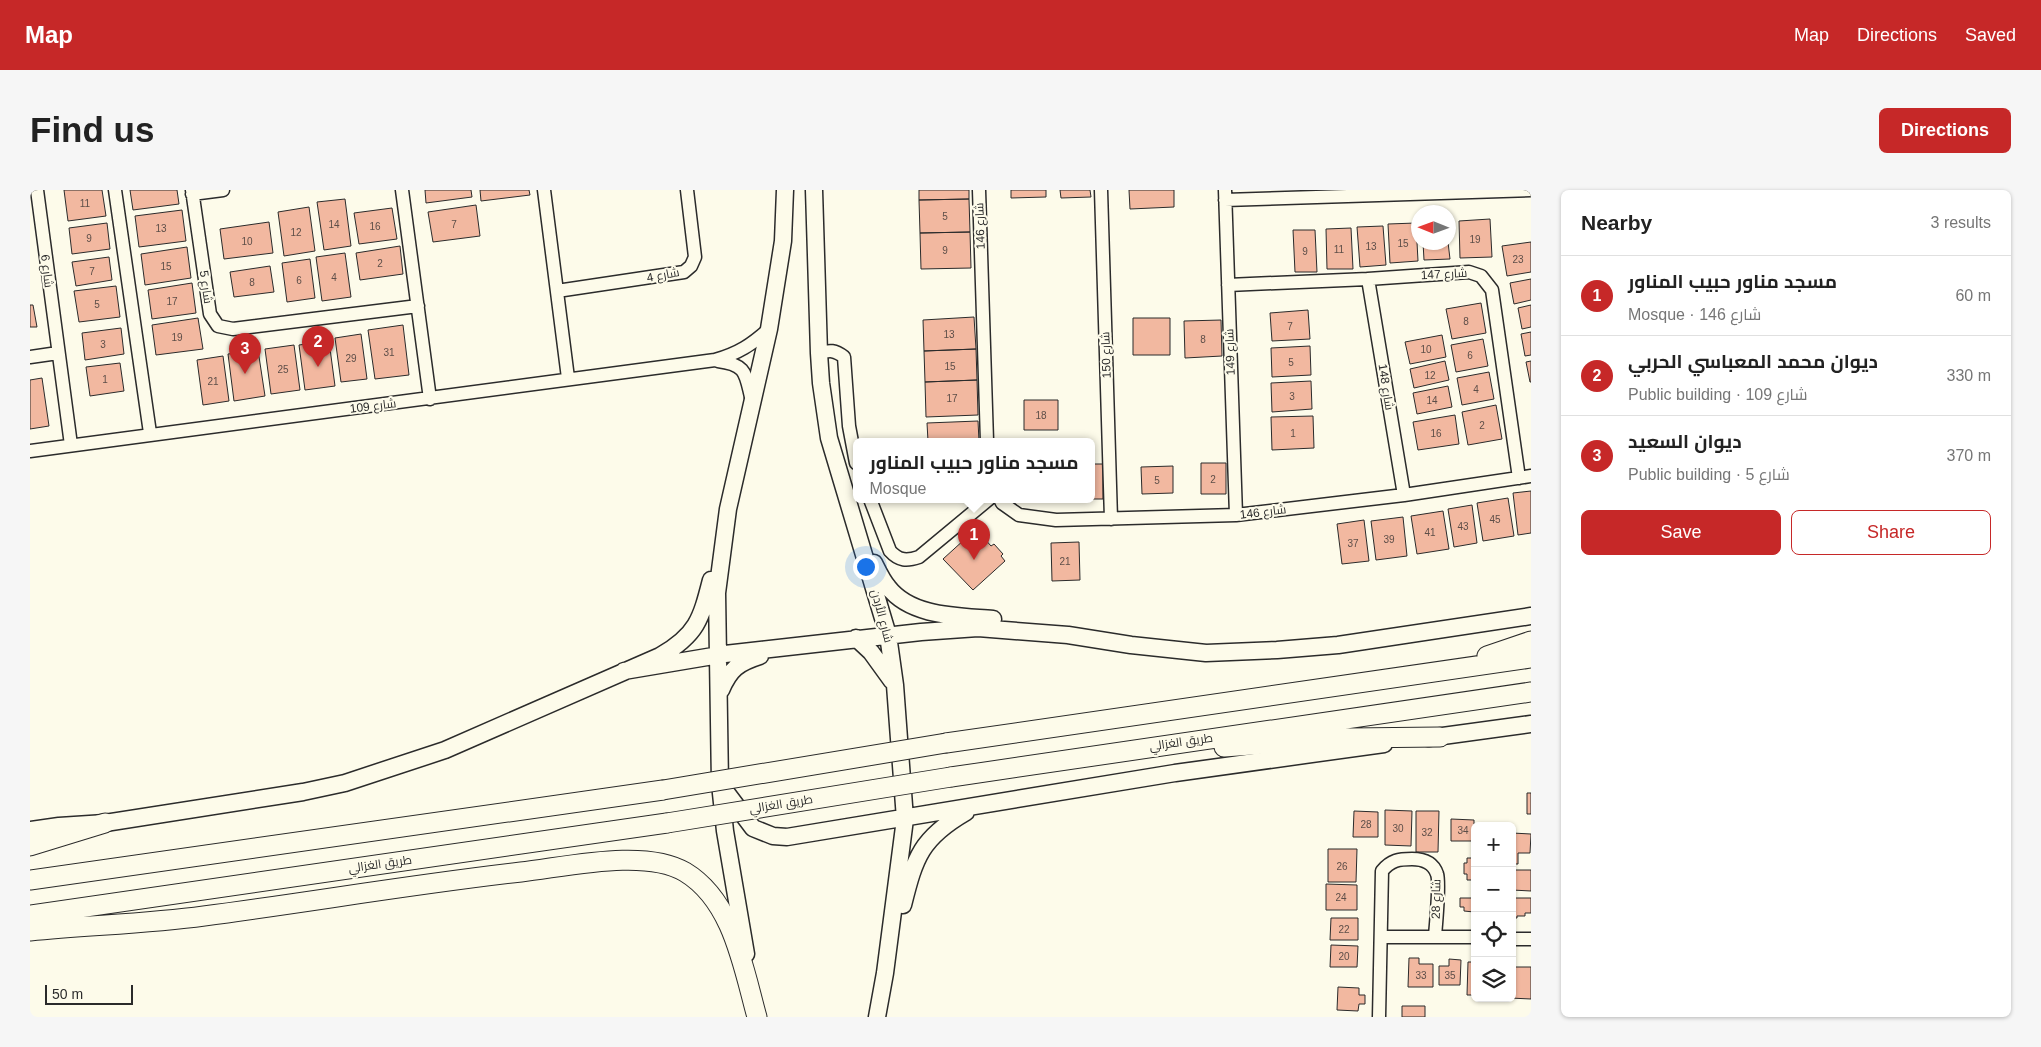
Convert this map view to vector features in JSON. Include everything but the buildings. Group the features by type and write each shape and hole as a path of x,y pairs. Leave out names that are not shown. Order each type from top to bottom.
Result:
{"highway":[{"path":"1446,670 1531,641"},
{"path":"30,880 663,790 946,743 1531,658"},
{"name":"طريق الغزالي","path":"30,915 667,823 1068,759 1531,692"},
{"path":"1068,759 1349,738 1440,737"},
{"path":"30,846 106,823"},
{"path":"30,932 202,916 439,881 596,862 642,861 668,864 697,880 713,898 728,923 757,1017"}],"main road":[{"path":"30,830 106,823 303,792 360,779 445,750 624,671 673,648 684,640 694,629 702,614 753,406 769,329 782,241 785,190"},
{"name":"شارع الأردن","path":"814,190 819,353 821,383 829,438 888,635 895,685 905,819 885,973 877,1017"},
{"path":"728,509 717,594 720,784 726,838 757,1017"},
{"path":"856,530 888,587 896,596 913,606 944,615 1004,620 1068,636"},
{"path":"624,671 718,655 856,638 978,628 1068,636 1206,653 1338,645 1531,616"},
{"path":"856,638 884,668 895,685"},
{"path":"719,694 727,675 738,665 751,658 789,647"},
{"path":"720,784 753,828 772,836 788,837 1175,773 1531,724"},
{"path":"885,973 909,880 922,848 941,827 965,812 996,803"}],"street":[{"name":"شارع 6","path":"37,190 71,445"},
{"path":"115,190 150,433"},
{"name":"شارع 5","path":"223,190 192,192 210,314 218,326 233,329 418,306"},
{"path":"402,190 430,398"},
{"path":"544,190 568,378"},
{"name":"شارع 4","path":"557,291 684,272 691,266 695,257 687,190"},
{"name":"شارع 146","path":"979,190 987,438"},
{"name":"شارع 150","path":"1101,190 1111,519"},
{"path":"1225,195 1531,190"},
{"name":"شارع 149","path":"1225,195 1236,515"},
{"name":"شارع 147","path":"1228,285 1368,279 1469,272 1481,276 1492,290 1525,477"},
{"name":"شارع 148","path":"1368,279 1404,495"},
{"name":"شارع 109","path":"30,450 715,360 735,354 751,345 769,329"},
{"path":"819,353 831,350 844,357 849,426 853,447"},
{"path":"30,357 58,353"},
{"name":"شارع 109","path":"715,360 735,363 745,374 753,406"},
{"name":"شارع 146","path":"1002,503 1019,515 1056,520 1236,515 1404,495 1525,477"},
{"path":"872,503 890,551 896,558 908,561 919,557 984,503"},
{"name":"شارع 28","path":"1379,1017 1382,871 1388,864 1396,860 1422,859 1430,864 1437,874 1435,936"},
{"name":"شارع 28","path":"1381,937 1471,937"},
{"path":"1516,939 1531,939"}],"place":[{"name":"ديوان محمد المعباسي الحربي","path":"318,367"},
{"name":"ديوان السعيد","path":"245,374"},
{"name":"مسجد مناور حبيب المناور","path":"974,560"}]}
